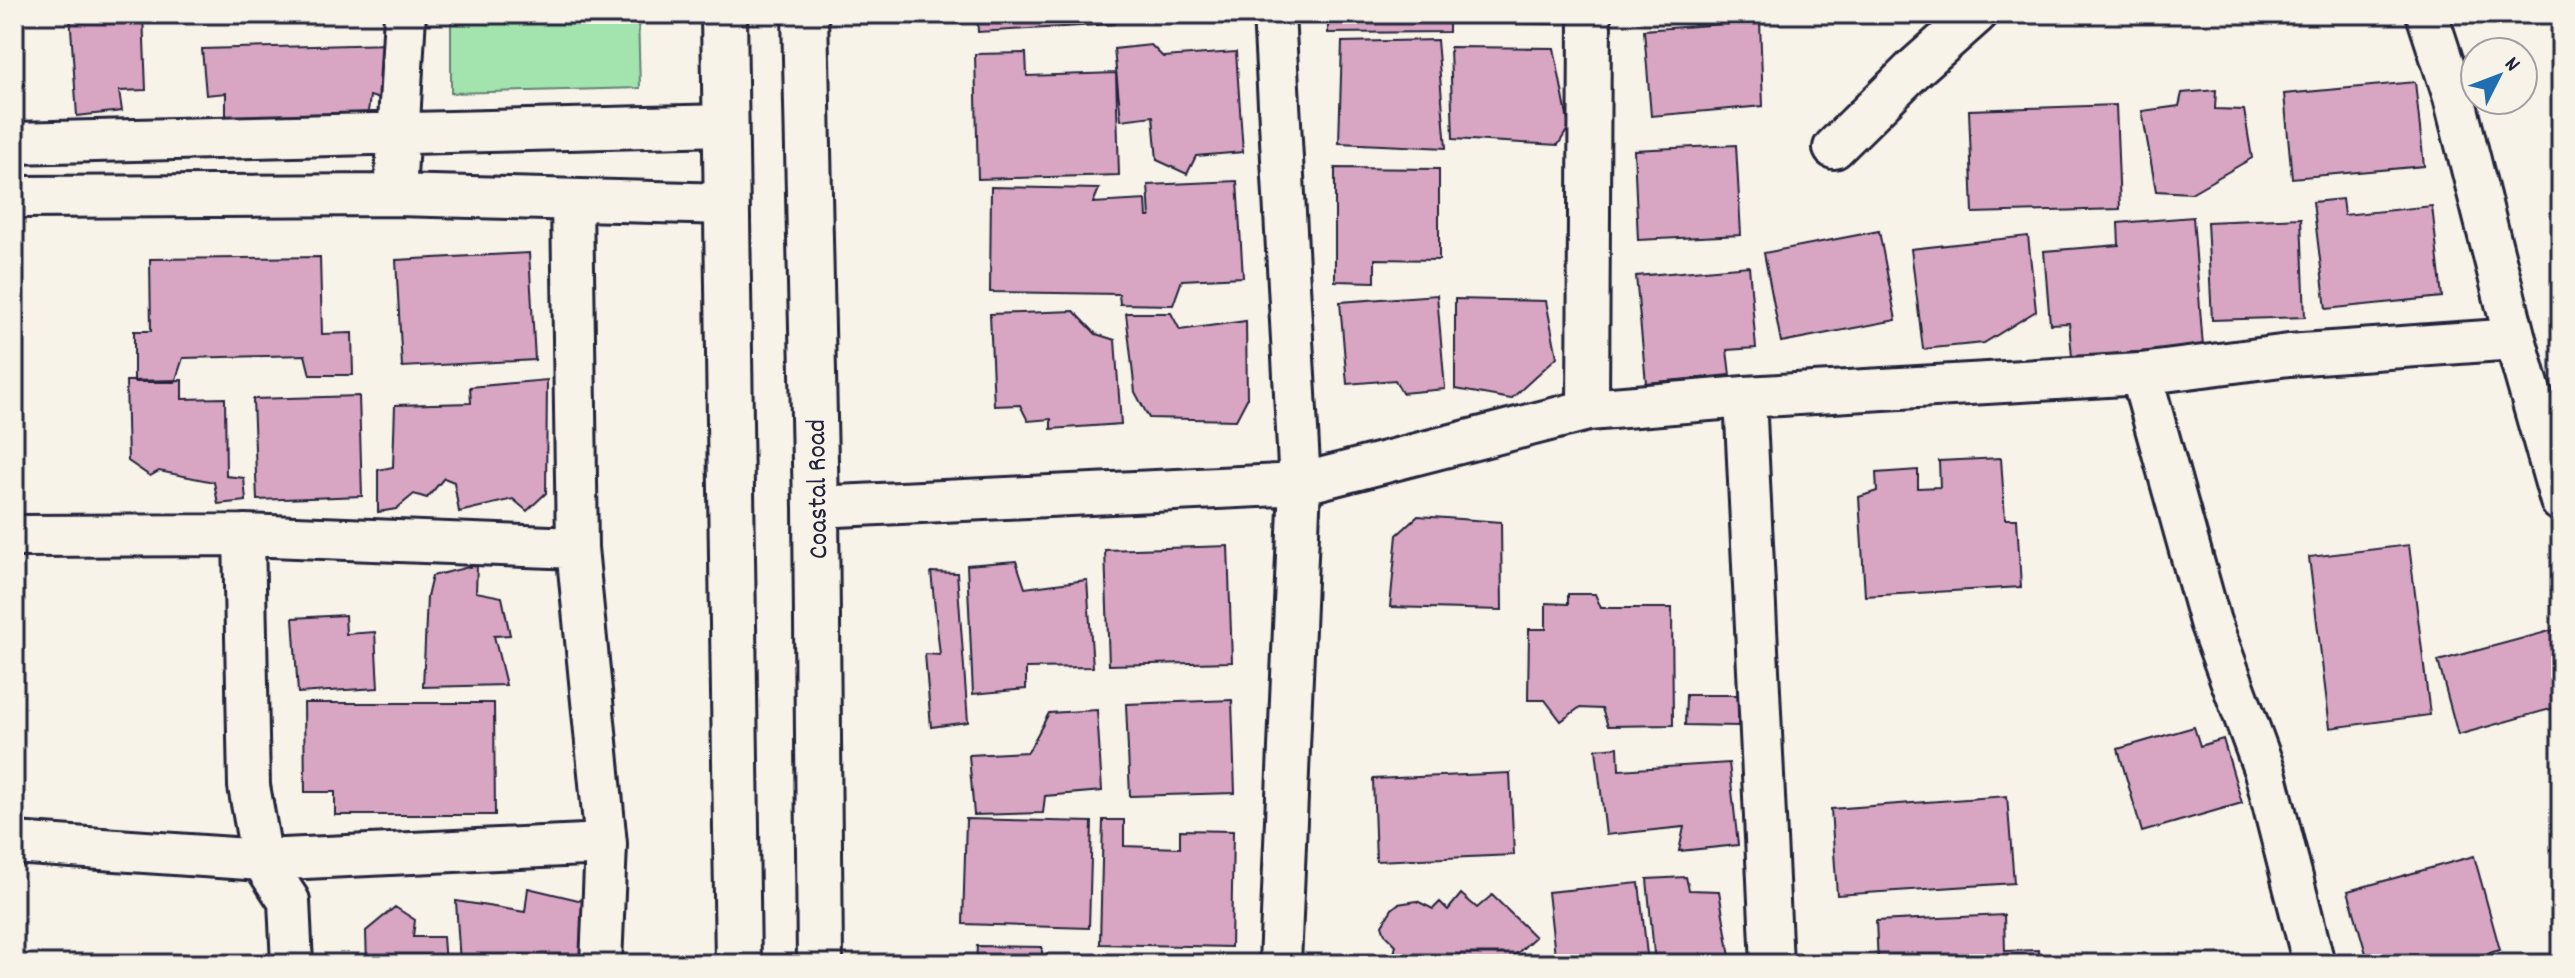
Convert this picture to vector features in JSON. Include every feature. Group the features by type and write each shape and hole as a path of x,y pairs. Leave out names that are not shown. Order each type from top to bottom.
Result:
{"highway":[{"path":"724,14 738,964"},
{"name":"Coastal Road","path":"805,14 816,507 820,964"}],"street":[{"path":"395,195 405,14"},
{"path":"1274,14 1300,484 1280,964"},
{"path":"1588,410 1590,14"},
{"path":"1834,148 1913,70 1976,14"},
{"path":"2427,14 2454,97 2515,339 2561,501"},
{"path":"14,143 725,125"},
{"path":"14,197 395,195 727,204"},
{"path":"572,200 577,548 606,844 601,964"},
{"path":"816,507 1300,484 1588,410 1745,397 2141,374 2289,355 2515,339"},
{"path":"2141,374 2210,622 2265,772 2314,964"},
{"path":"1745,397 1772,964"},
{"path":"14,536 244,535 577,548"},
{"path":"244,535 249,786 262,860 289,901 292,964"},
{"path":"14,843 262,860 606,844"}],"green space":[{"path":"451,14 638,14 640,88 451,93"}],"building":[{"path":"70,14 143,14 146,90 119,91 122,111 77,116"},
{"path":"977,14 1113,14 1114,24 978,32"},
{"path":"1124,14 1184,14 1124,16"},
{"path":"1328,14 1449,14 1449,32 1328,33"},
{"path":"1466,14 1555,14 1554,24 1466,21"},
{"path":"1760,21 1763,106 1651,116 1644,30"},
{"path":"1437,40 1446,148 1339,143 1342,42"},
{"path":"390,44 387,101 370,96 367,120 226,119 226,93 206,95 202,49"},
{"path":"1151,45 1163,57 1236,52 1243,152 1196,156 1187,174 1157,160 1153,116 1121,120 1114,49"},
{"path":"1450,47 1554,48 1569,127 1558,145 1453,139"},
{"path":"1026,53 1027,76 1116,73 1119,175 978,179 975,54"},
{"path":"2415,82 2424,166 2292,178 2284,94"},
{"path":"2216,90 2215,109 2244,110 2252,158 2191,193 2156,191 2142,111 2179,106 2182,93"},
{"path":"2116,105 2120,209 1973,213 1969,110"},
{"path":"1736,145 1741,235 1638,240 1634,150"},
{"path":"1335,168 1439,169 1439,260 1375,259 1375,282 1335,281"},
{"path":"1237,181 1243,277 1182,280 1173,305 1120,304 1119,294 990,292 991,187 1099,189 1093,203 1146,200 1147,217 1150,217 1148,185"},
{"path":"2342,199 2344,215 2432,206 2442,297 2326,309 2313,202"},
{"path":"2193,217 2203,347 2072,357 2069,323 2050,324 2044,251 2119,245 2118,223"},
{"path":"2301,218 2305,317 2212,320 2207,222"},
{"path":"1879,231 1896,320 1781,342 1764,253"},
{"path":"2028,236 2036,311 1984,343 1923,349 1911,249"},
{"path":"529,253 535,360 402,367 396,260"},
{"path":"320,257 322,334 352,333 353,375 310,375 305,355 183,358 175,382 134,382 134,331 151,331 150,259"},
{"path":"1749,266 1756,348 1727,350 1730,375 1646,383 1636,276"},
{"path":"1437,295 1445,389 1402,393 1395,380 1347,384 1340,302"},
{"path":"1455,299 1546,301 1557,357 1511,399 1455,389"},
{"path":"1074,311 1096,334 1115,340 1121,424 1051,429 1051,419 1028,421 1020,405 994,406 990,314"},
{"path":"1126,313 1171,313 1180,330 1246,321 1247,399 1236,420 1149,418 1135,392"},
{"path":"182,380 182,399 225,398 226,476 244,478 246,501 218,504 214,482 159,471 150,476 128,461 126,381"},
{"path":"547,380 546,493 527,511 513,499 459,512 454,482 444,478 427,498 414,494 396,509 378,512 378,470 393,467 395,405 471,403 470,387"},
{"path":"359,396 362,496 257,500 253,399"},
{"path":"2001,458 2005,519 2017,519 2021,587 1865,596 1859,497 1877,491 1876,473 1918,470 1918,488 1940,487 1939,461"},
{"path":"1418,516 1501,522 1502,610 1390,607 1397,535"},
{"path":"2409,545 2430,715 2330,728 2309,557"},
{"path":"1228,546 1232,662 1109,665 1105,550"},
{"path":"1016,561 1025,588 1087,580 1093,667 1026,668 1026,689 973,694 967,565"},
{"path":"477,565 476,592 502,597 510,635 494,636 506,685 423,687 427,597 432,576"},
{"path":"931,572 957,573 968,722 931,727 925,654 940,655"},
{"path":"1568,594 1595,594 1601,608 1672,608 1673,725 1608,726 1602,709 1579,708 1561,721 1545,700 1528,700 1529,629 1546,629 1546,603 1568,604"},
{"path":"345,615 346,634 375,632 378,688 298,693 293,618"},
{"path":"2561,628 2561,706 2458,735 2438,661"},
{"path":"1686,695 1739,695 1738,726 1685,725"},
{"path":"1232,700 1235,793 1130,796 1126,704"},
{"path":"304,703 494,703 495,815 335,815 335,792 305,792"},
{"path":"1097,710 1102,791 1045,796 1043,813 974,815 969,755 1028,752 1049,713"},
{"path":"2194,727 2200,746 2223,739 2242,803 2142,832 2118,749"},
{"path":"1618,747 1619,770 1729,763 1738,845 1679,851 1684,827 1606,835 1596,749"},
{"path":"1510,773 1514,855 1376,861 1373,779"},
{"path":"2007,796 2014,883 1837,895 1831,809"},
{"path":"966,819 1092,822 1089,928 963,924"},
{"path":"1103,820 1124,820 1124,846 1180,848 1180,830 1233,831 1231,947 1100,944"},
{"path":"2474,856 2500,950 2450,964 2369,964 2348,891"},
{"path":"1686,877 1689,890 1719,891 1731,963 1655,964 1647,879"},
{"path":"1639,883 1648,964 1556,964 1548,892"},
{"path":"528,888 587,902 585,964 460,964 456,901 525,912"},
{"path":"1461,894 1477,908 1492,895 1535,937 1509,961 1511,964 1392,964 1396,945 1385,934 1382,925 1392,909 1398,904 1417,901 1433,909 1440,902 1448,910"},
{"path":"395,907 415,920 413,937 443,937 445,964 367,964 366,931"},
{"path":"2004,915 2005,951 2038,950 2039,964 1878,964 1876,921"},
{"path":"977,946 1042,947 1042,964 976,964"},
{"path":"2170,954 2172,964 2126,964"},
{"path":"1341,957 1370,964 1340,964"}]}
